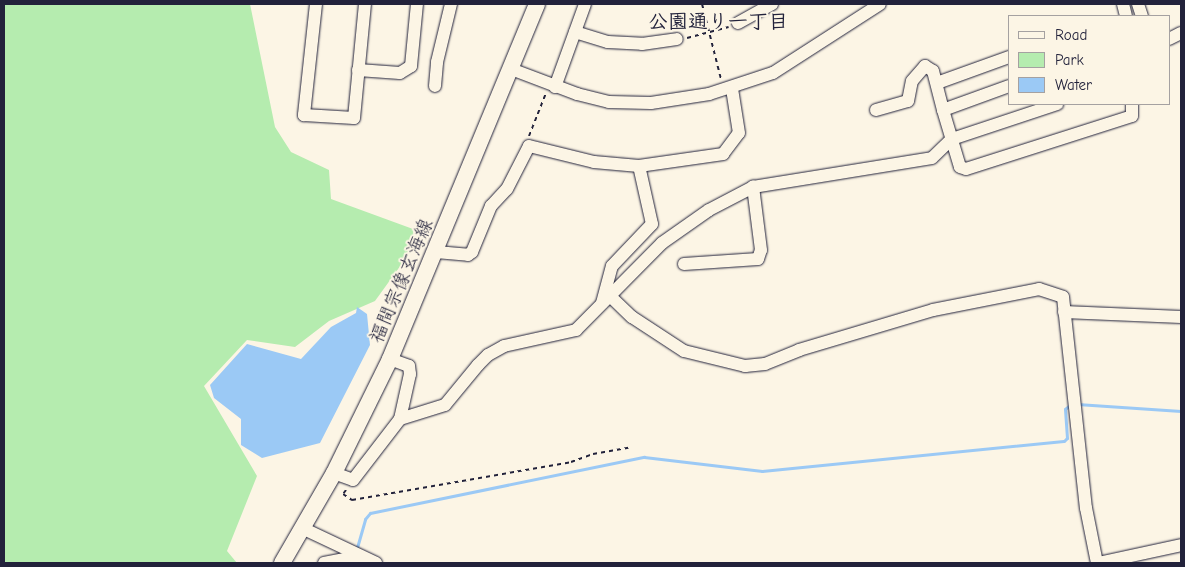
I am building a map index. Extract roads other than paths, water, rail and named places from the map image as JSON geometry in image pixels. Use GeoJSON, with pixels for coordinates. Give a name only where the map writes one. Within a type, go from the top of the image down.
{"type":"FeatureCollection","features":[{"type":"Feature","properties":{"kind":"main road","name":"福間宗像玄海線"},"geometry":{"type":"LineString","coordinates":[[282,563],[334,473],[390,359],[436,252],[537,4]]}},
{"type":"Feature","properties":{"kind":"street"},"geometry":{"type":"LineString","coordinates":[[316,4],[304,115],[354,118],[364,4]]}},
{"type":"Feature","properties":{"kind":"street"},"geometry":{"type":"LineString","coordinates":[[358,70],[400,73],[412,66],[417,4]]}},
{"type":"Feature","properties":{"kind":"street"},"geometry":{"type":"LineString","coordinates":[[435,86],[437,62],[451,4]]}},
{"type":"Feature","properties":{"kind":"street"},"geometry":{"type":"LineString","coordinates":[[552,85],[585,4]]}},
{"type":"Feature","properties":{"kind":"street"},"geometry":{"type":"LineString","coordinates":[[738,23],[772,4]]}},
{"type":"Feature","properties":{"kind":"street"},"geometry":{"type":"LineString","coordinates":[[511,69],[594,100],[622,103],[666,102],[728,90],[787,66],[861,9],[880,4]]}},
{"type":"Feature","properties":{"kind":"street"},"geometry":{"type":"LineString","coordinates":[[575,32],[608,42],[642,44],[677,39]]}},
{"type":"Feature","properties":{"kind":"street"},"geometry":{"type":"LineString","coordinates":[[937,83],[1008,57]]}},
{"type":"Feature","properties":{"kind":"street"},"geometry":{"type":"LineString","coordinates":[[876,110],[908,101],[912,81],[920,68],[930,67],[937,83],[960,167],[966,169],[1132,116],[1132,105]]}},
{"type":"Feature","properties":{"kind":"street"},"geometry":{"type":"LineString","coordinates":[[943,110],[1008,86]]}},
{"type":"Feature","properties":{"kind":"street"},"geometry":{"type":"LineString","coordinates":[[436,252],[468,255],[472,252],[490,206],[507,189],[529,146],[594,162],[639,166],[723,154],[740,133],[728,90]]}},
{"type":"Feature","properties":{"kind":"street"},"geometry":{"type":"LineString","coordinates":[[400,419],[445,405],[488,354],[528,339],[556,337],[576,330],[662,243],[709,210],[753,187],[932,158],[952,139],[1054,105]]}},
{"type":"Feature","properties":{"kind":"street"},"geometry":{"type":"LineString","coordinates":[[606,301],[612,266],[652,224],[639,166]]}},
{"type":"Feature","properties":{"kind":"street"},"geometry":{"type":"LineString","coordinates":[[684,264],[758,259],[760,250],[753,187]]}},
{"type":"Feature","properties":{"kind":"street"},"geometry":{"type":"LineString","coordinates":[[606,301],[684,351],[745,366],[765,364],[800,350],[933,310],[1039,289],[1063,297],[1086,508],[1097,563],[1181,546]]}},
{"type":"Feature","properties":{"kind":"street"},"geometry":{"type":"LineString","coordinates":[[1064,312],[1181,317]]}},
{"type":"Feature","properties":{"kind":"street"},"geometry":{"type":"LineString","coordinates":[[334,473],[353,480],[400,419],[410,374],[409,366],[390,359]]}},
{"type":"Feature","properties":{"kind":"street"},"geometry":{"type":"LineString","coordinates":[[302,528],[376,563]]}},
{"type":"Feature","properties":{"kind":"street"},"geometry":{"type":"LineString","coordinates":[[324,563],[360,556]]}},
{"type":"Feature","properties":{"kind":"water"},"geometry":{"type":"Polygon","coordinates":[[[357,307],[367,314],[370,345],[320,443],[262,458],[241,445],[241,419],[214,398],[210,385],[247,344],[301,359],[331,327],[356,313],[357,307]]]}},
{"type":"Feature","properties":{"kind":"waterway"},"geometry":{"type":"LineString","coordinates":[[356,551],[365,519],[370,513],[644,457],[762,471],[1064,441],[1067,438],[1065,409],[1071,404]]}},
{"type":"Feature","properties":{"kind":"waterway"},"geometry":{"type":"LineString","coordinates":[[1077,404],[1181,411]]}},
{"type":"Feature","properties":{"kind":"district","name":"公園通り一丁目"},"geometry":{"type":"Point","coordinates":[718,21]}}]}
